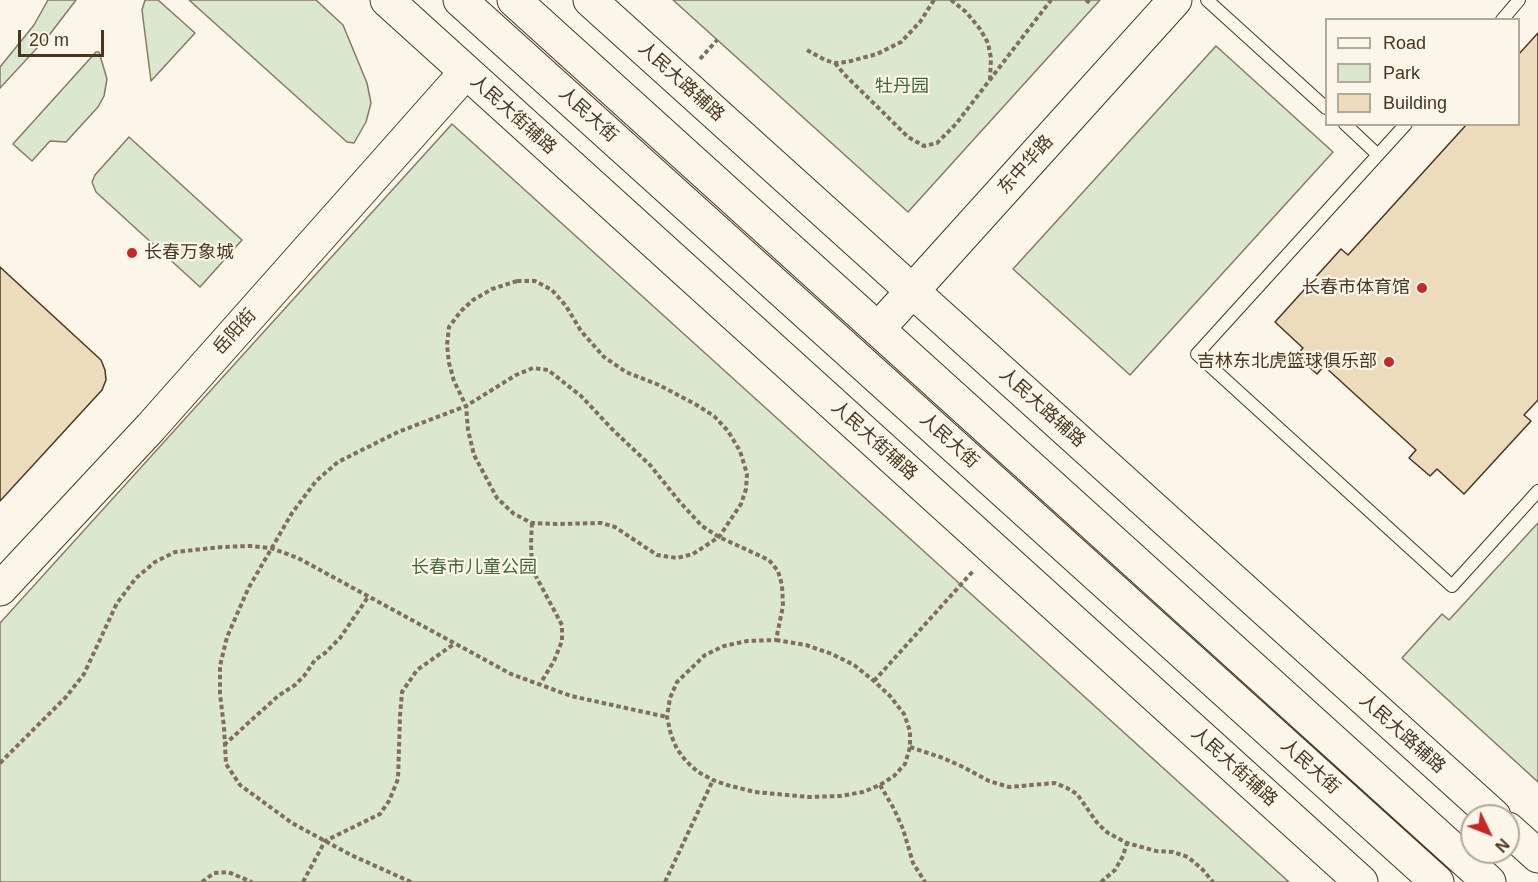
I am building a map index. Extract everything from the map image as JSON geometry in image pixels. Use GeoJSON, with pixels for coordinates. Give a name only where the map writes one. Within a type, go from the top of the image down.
{"type":"FeatureCollection","features":[{"type":"Feature","properties":{"kind":"main road","name":"人民大街辅路"},"geometry":{"type":"LineString","coordinates":[[387,0],[1361,882]]}},
{"type":"Feature","properties":{"kind":"main road","name":"人民大街"},"geometry":{"type":"LineString","coordinates":[[460,0],[1437,882]]}},
{"type":"Feature","properties":{"kind":"main road","name":"人民大街"},"geometry":{"type":"LineString","coordinates":[[514,0],[1489,882]]}},
{"type":"Feature","properties":{"kind":"main road","name":"人民大路辅路"},"geometry":{"type":"LineString","coordinates":[[590,0],[1481,804]]}},
{"type":"Feature","properties":{"kind":"main road","name":"东中华路"},"geometry":{"type":"LineString","coordinates":[[878,329],[1174,0]]}},
{"type":"Feature","properties":{"kind":"main road","name":"岳阳街"},"geometry":{"type":"LineString","coordinates":[[0,589],[151,427],[466,72]]}},
{"type":"Feature","properties":{"kind":"main road"},"geometry":{"type":"LineString","coordinates":[[1520,840],[1538,856]]}},
{"type":"Feature","properties":{"kind":"lane"},"geometry":{"type":"LineString","coordinates":[[1208,0],[1325,107]]}},
{"type":"Feature","properties":{"kind":"lane"},"geometry":{"type":"LineString","coordinates":[[1504,18],[1519,0]]}},
{"type":"Feature","properties":{"kind":"lane"},"geometry":{"type":"LineString","coordinates":[[1347,126],[1378,155]]}},
{"type":"Feature","properties":{"kind":"lane"},"geometry":{"type":"LineString","coordinates":[[1404,126],[1197,354],[1452,586],[1538,491]]}},
{"type":"Feature","properties":{"kind":"path"},"geometry":{"type":"LineString","coordinates":[[807,50],[835,63],[877,54],[901,42],[920,22],[934,0]]}},
{"type":"Feature","properties":{"kind":"path"},"geometry":{"type":"LineString","coordinates":[[951,0],[966,12],[988,43],[991,58],[990,80]]}},
{"type":"Feature","properties":{"kind":"path"},"geometry":{"type":"LineString","coordinates":[[835,63],[908,137],[924,146],[937,143],[956,124],[1051,0]]}},
{"type":"Feature","properties":{"kind":"path"},"geometry":{"type":"LineString","coordinates":[[1086,0],[1091,4]]}},
{"type":"Feature","properties":{"kind":"path"},"geometry":{"type":"LineString","coordinates":[[697,63],[717,40]]}},
{"type":"Feature","properties":{"kind":"path"},"geometry":{"type":"LineString","coordinates":[[518,281],[535,281],[552,290],[566,306],[581,332],[604,357],[626,372],[659,385],[714,416],[728,431],[740,451],[747,474],[746,489],[741,504],[719,537],[693,554],[677,558],[657,555],[615,527],[601,523],[532,523],[514,514],[497,498],[486,480],[474,455],[468,430],[466,406],[454,381],[449,363],[447,345],[449,327],[461,310],[473,300],[492,290],[518,281]]}},
{"type":"Feature","properties":{"kind":"path"},"geometry":{"type":"LineString","coordinates":[[411,882],[351,855],[292,823],[240,785],[226,764],[220,666],[227,637],[248,589],[292,513],[316,481],[339,462],[398,432],[466,406],[516,375],[533,368],[548,370],[581,396],[650,465],[702,526],[719,537],[769,560],[778,571],[782,585],[783,606],[776,640]]}},
{"type":"Feature","properties":{"kind":"path"},"geometry":{"type":"LineString","coordinates":[[532,523],[532,568],[562,625],[562,641],[554,661],[540,684]]}},
{"type":"Feature","properties":{"kind":"path"},"geometry":{"type":"LineString","coordinates":[[0,763],[66,698],[84,674],[117,603],[136,578],[155,562],[175,552],[222,547],[271,548],[298,558],[511,674],[571,696],[667,717]]}},
{"type":"Feature","properties":{"kind":"path"},"geometry":{"type":"LineString","coordinates":[[874,681],[975,569]]}},
{"type":"Feature","properties":{"kind":"path"},"geometry":{"type":"LineString","coordinates":[[224,745],[278,696],[295,685],[315,660],[340,638],[368,597]]}},
{"type":"Feature","properties":{"kind":"path"},"geometry":{"type":"LineString","coordinates":[[776,640],[806,645],[854,665],[874,681],[904,714],[910,731],[910,747],[905,764],[894,776],[863,792],[840,796],[809,797],[755,792],[728,785],[699,772],[686,761],[670,735],[667,717],[670,698],[677,682],[705,655],[724,646],[747,641],[776,640]]}},
{"type":"Feature","properties":{"kind":"path"},"geometry":{"type":"LineString","coordinates":[[303,882],[325,841],[380,814],[389,801],[398,779],[402,692],[417,670],[454,644]]}},
{"type":"Feature","properties":{"kind":"path"},"geometry":{"type":"LineString","coordinates":[[910,747],[943,758],[989,781],[1009,787],[1055,783],[1067,788],[1077,794],[1098,824],[1108,833],[1127,843],[1188,857],[1203,870],[1212,882]]}},
{"type":"Feature","properties":{"kind":"path"},"geometry":{"type":"LineString","coordinates":[[665,882],[713,780]]}},
{"type":"Feature","properties":{"kind":"path"},"geometry":{"type":"LineString","coordinates":[[880,785],[894,809],[913,862],[925,882]]}},
{"type":"Feature","properties":{"kind":"path"},"geometry":{"type":"LineString","coordinates":[[1101,882],[1115,870],[1127,843]]}},
{"type":"Feature","properties":{"kind":"path"},"geometry":{"type":"LineString","coordinates":[[202,882],[214,873],[228,872],[252,882]]}},
{"type":"Feature","properties":{"kind":"green space"},"geometry":{"type":"Polygon","coordinates":[[[48,0],[76,0],[50,34],[0,88],[0,67],[34,25],[48,0]]]}},
{"type":"Feature","properties":{"kind":"green space"},"geometry":{"type":"Polygon","coordinates":[[[145,0],[158,0],[195,33],[151,81],[142,10],[145,0]]]}},
{"type":"Feature","properties":{"kind":"green space"},"geometry":{"type":"Polygon","coordinates":[[[189,0],[316,0],[343,25],[367,83],[371,103],[366,122],[354,143],[347,142],[189,0]]]}},
{"type":"Feature","properties":{"kind":"green space","name":"牡丹园"},"geometry":{"type":"Polygon","coordinates":[[[673,0],[1100,0],[908,212],[673,0]]]}},
{"type":"Feature","properties":{"kind":"green space"},"geometry":{"type":"Polygon","coordinates":[[[1216,46],[1333,152],[1130,375],[1013,269],[1216,46]]]}},
{"type":"Feature","properties":{"kind":"green space"},"geometry":{"type":"Polygon","coordinates":[[[96,52],[99,52],[107,79],[104,96],[98,107],[66,142],[50,141],[32,161],[13,144],[96,52]]]}},
{"type":"Feature","properties":{"kind":"green space","name":"长春市儿童公园"},"geometry":{"type":"Polygon","coordinates":[[[452,124],[1289,882],[0,882],[0,623],[452,124]]]}},
{"type":"Feature","properties":{"kind":"green space"},"geometry":{"type":"Polygon","coordinates":[[[129,137],[242,240],[200,287],[96,192],[92,182],[95,175],[129,137]]]}},
{"type":"Feature","properties":{"kind":"green space"},"geometry":{"type":"Polygon","coordinates":[[[1538,523],[1538,782],[1402,658],[1442,614],[1449,620],[1538,523]]]}},
{"type":"Feature","properties":{"kind":"building","name":"长春市体育馆"},"geometry":{"type":"Polygon","coordinates":[[[1538,33],[1538,400],[1524,415],[1531,421],[1464,494],[1437,469],[1430,476],[1409,458],[1416,450],[1324,366],[1317,374],[1296,355],[1303,348],[1275,322],[1341,249],[1348,255],[1465,126],[1520,126],[1520,53],[1538,33]]]}},
{"type":"Feature","properties":{"kind":"building"},"geometry":{"type":"Polygon","coordinates":[[[0,267],[101,360],[106,380],[102,390],[0,501],[0,267]]]}},
{"type":"Feature","properties":{"kind":"place","name":"长春万象城"},"geometry":{"type":"Point","coordinates":[132,253]}},
{"type":"Feature","properties":{"kind":"place","name":"长春市体育馆"},"geometry":{"type":"Point","coordinates":[1422,288]}},
{"type":"Feature","properties":{"kind":"place","name":"吉林东北虎篮球俱乐部"},"geometry":{"type":"Point","coordinates":[1389,362]}}]}
